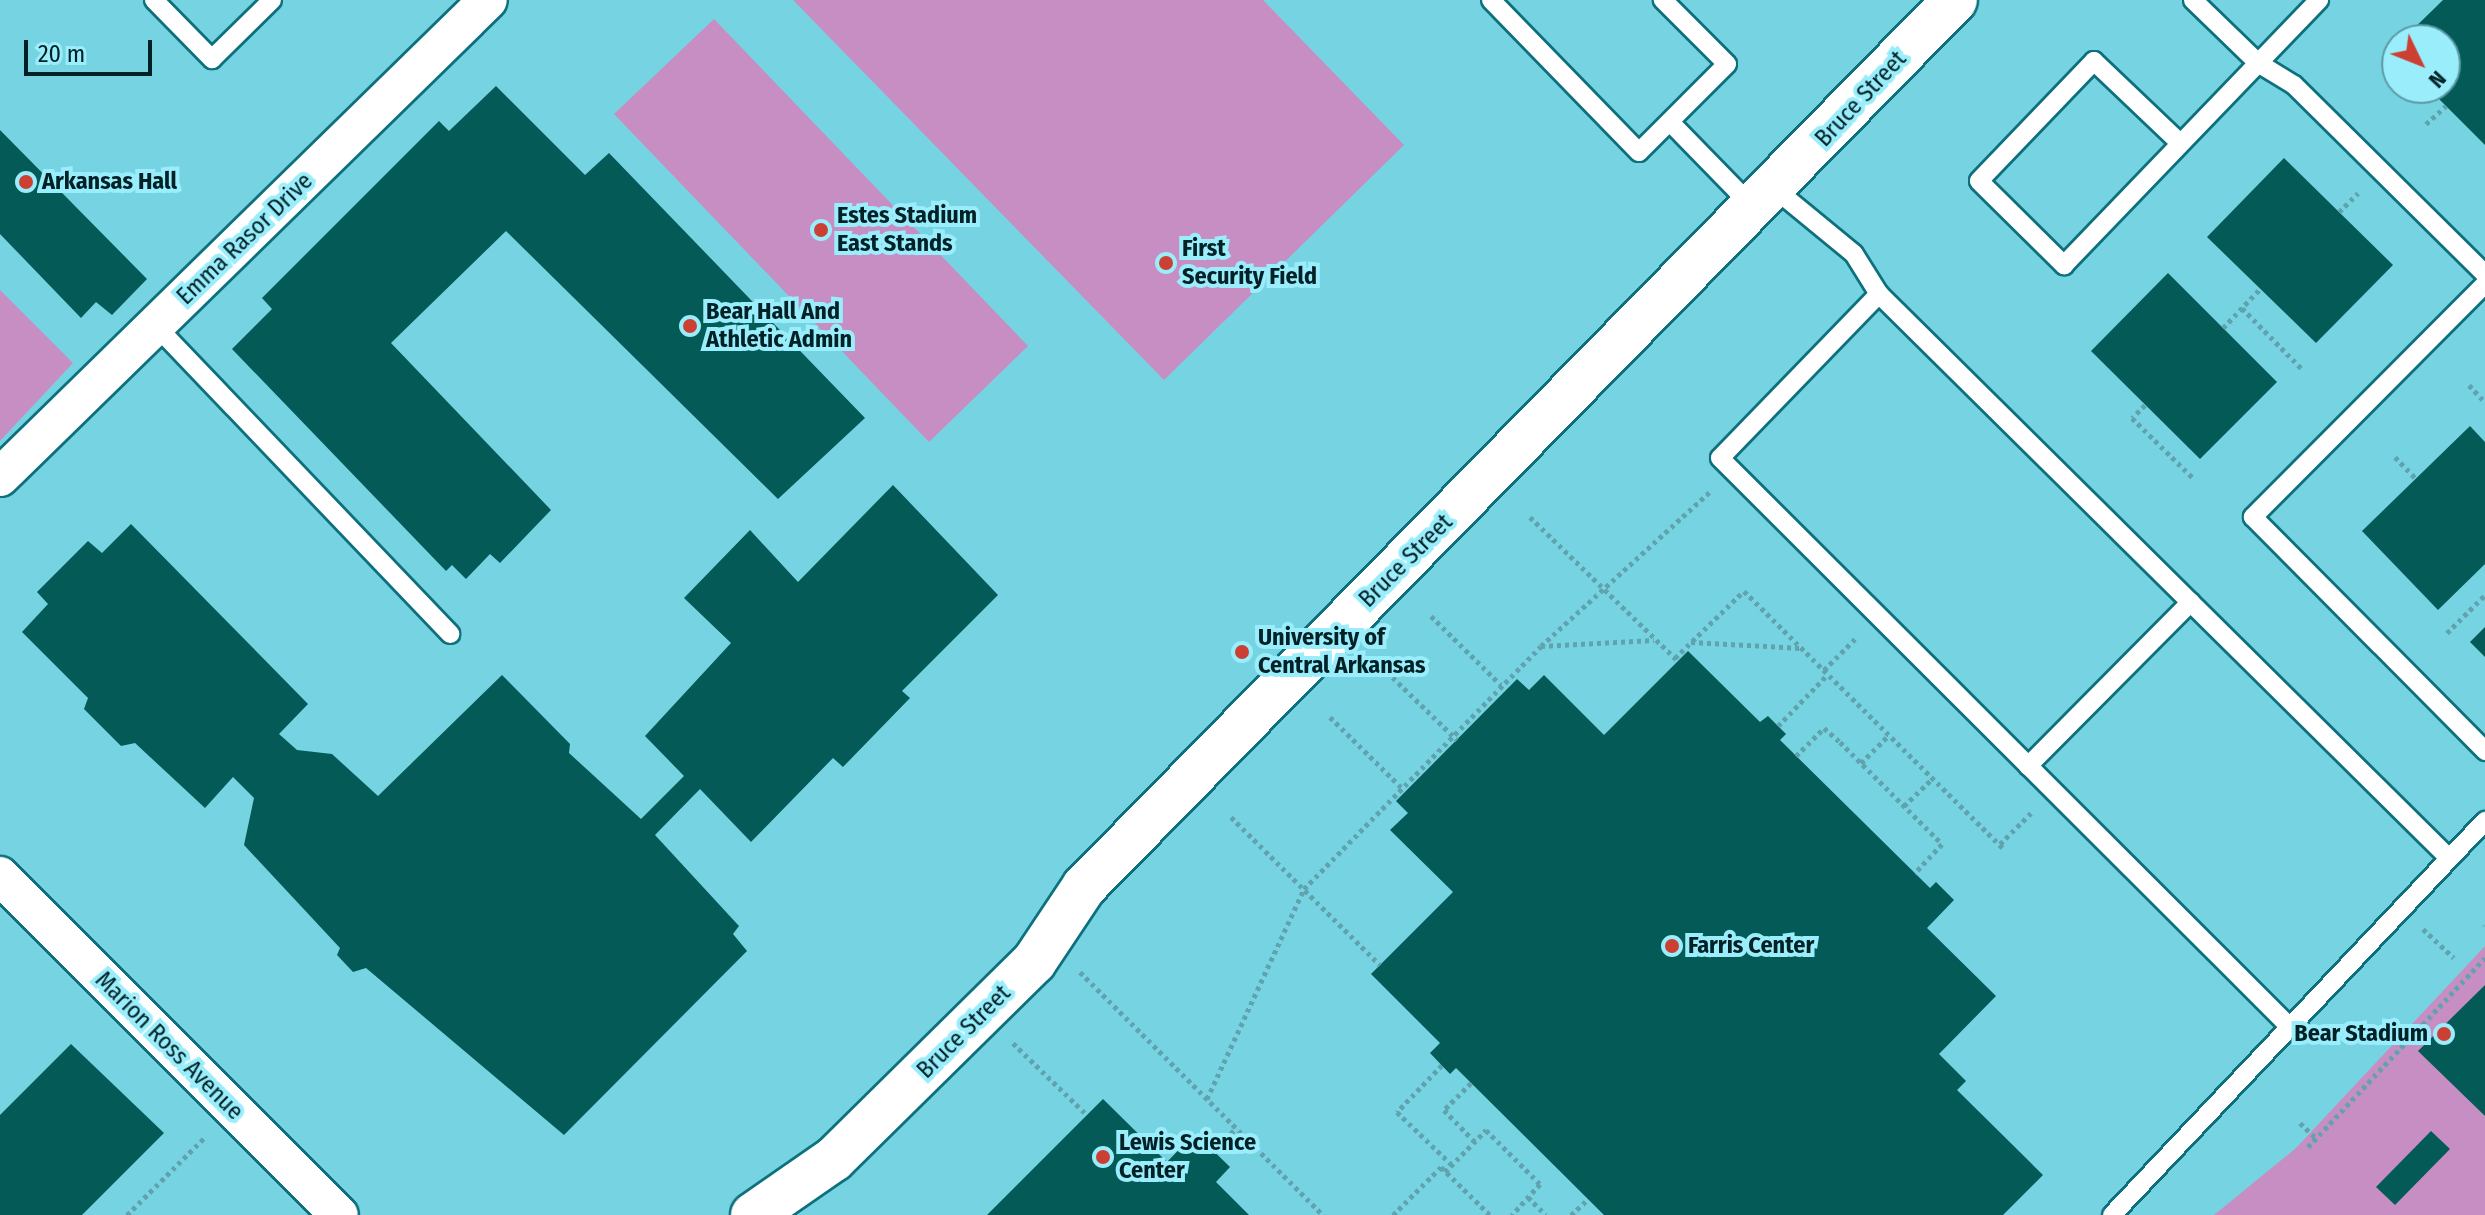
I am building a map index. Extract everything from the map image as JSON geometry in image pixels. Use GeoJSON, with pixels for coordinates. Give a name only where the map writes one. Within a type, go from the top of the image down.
{"type":"FeatureCollection","features":[{"type":"Feature","properties":{"kind":"street","name":"Emma Rasor Drive"},"geometry":{"type":"LineString","coordinates":[[0,477],[488,0]]}},
{"type":"Feature","properties":{"kind":"street","name":"Bruce Street"},"geometry":{"type":"LineString","coordinates":[[753,1215],[834,1159],[1034,962],[1084,887],[1765,199],[1955,0]]}},
{"type":"Feature","properties":{"kind":"street","name":"Marion Ross Avenue"},"geometry":{"type":"LineString","coordinates":[[0,876],[339,1215]]}},
{"type":"Feature","properties":{"kind":"lane"},"geometry":{"type":"LineString","coordinates":[[154,0],[212,59],[272,0]]}},
{"type":"Feature","properties":{"kind":"lane"},"geometry":{"type":"LineString","coordinates":[[1491,0],[1639,152],[1727,64],[1663,0]]}},
{"type":"Feature","properties":{"kind":"lane"},"geometry":{"type":"LineString","coordinates":[[2193,0],[2258,63],[2294,85],[2485,274]]}},
{"type":"Feature","properties":{"kind":"lane"},"geometry":{"type":"LineString","coordinates":[[2180,143],[2094,61],[1979,181],[2064,265],[2319,0]]}},
{"type":"Feature","properties":{"kind":"lane"},"geometry":{"type":"LineString","coordinates":[[1670,122],[1765,199],[1854,254],[1879,294],[2449,858]]}},
{"type":"Feature","properties":{"kind":"lane"},"geometry":{"type":"LineString","coordinates":[[2485,284],[2253,517],[2485,751]]}},
{"type":"Feature","properties":{"kind":"lane"},"geometry":{"type":"LineString","coordinates":[[1879,294],[1720,458],[2289,1026]]}},
{"type":"Feature","properties":{"kind":"lane"},"geometry":{"type":"LineString","coordinates":[[156,326],[450,634]]}},
{"type":"Feature","properties":{"kind":"lane"},"geometry":{"type":"LineString","coordinates":[[2028,766],[2191,602]]}},
{"type":"Feature","properties":{"kind":"lane"},"geometry":{"type":"LineString","coordinates":[[2112,1215],[2485,821]]}},
{"type":"Feature","properties":{"kind":"path"},"geometry":{"type":"LineString","coordinates":[[2426,124],[2446,106]]}},
{"type":"Feature","properties":{"kind":"path"},"geometry":{"type":"LineString","coordinates":[[2339,212],[2358,193]]}},
{"type":"Feature","properties":{"kind":"path"},"geometry":{"type":"LineString","coordinates":[[2223,328],[2260,289]]}},
{"type":"Feature","properties":{"kind":"path"},"geometry":{"type":"LineString","coordinates":[[2242,308],[2303,370]]}},
{"type":"Feature","properties":{"kind":"path"},"geometry":{"type":"LineString","coordinates":[[2469,385],[2485,402]]}},
{"type":"Feature","properties":{"kind":"path"},"geometry":{"type":"LineString","coordinates":[[2145,405],[2132,418],[2194,479]]}},
{"type":"Feature","properties":{"kind":"path"},"geometry":{"type":"LineString","coordinates":[[2395,457],[2416,479]]}},
{"type":"Feature","properties":{"kind":"path"},"geometry":{"type":"LineString","coordinates":[[1207,1099],[1304,889],[1455,738],[1501,685],[1602,588],[1687,513]]}},
{"type":"Feature","properties":{"kind":"path"},"geometry":{"type":"LineString","coordinates":[[1530,517],[1676,659],[1744,591],[2002,846],[2037,807]]}},
{"type":"Feature","properties":{"kind":"path"},"geometry":{"type":"LineString","coordinates":[[2447,633],[2485,595]]}},
{"type":"Feature","properties":{"kind":"path"},"geometry":{"type":"LineString","coordinates":[[1431,616],[1501,685]]}},
{"type":"Feature","properties":{"kind":"path"},"geometry":{"type":"LineString","coordinates":[[1778,726],[1862,632]]}},
{"type":"Feature","properties":{"kind":"path"},"geometry":{"type":"LineString","coordinates":[[1541,646],[1655,640]]}},
{"type":"Feature","properties":{"kind":"path"},"geometry":{"type":"LineString","coordinates":[[1691,642],[1802,648]]}},
{"type":"Feature","properties":{"kind":"path"},"geometry":{"type":"LineString","coordinates":[[1381,666],[1455,738]]}},
{"type":"Feature","properties":{"kind":"path"},"geometry":{"type":"LineString","coordinates":[[1330,717],[1402,788]]}},
{"type":"Feature","properties":{"kind":"path"},"geometry":{"type":"LineString","coordinates":[[1796,756],[1824,728],[1861,763],[1942,844],[1915,873]]}},
{"type":"Feature","properties":{"kind":"path"},"geometry":{"type":"LineString","coordinates":[[1861,763],[1889,735]]}},
{"type":"Feature","properties":{"kind":"path"},"geometry":{"type":"LineString","coordinates":[[1904,806],[1933,778]]}},
{"type":"Feature","properties":{"kind":"path"},"geometry":{"type":"LineString","coordinates":[[1231,817],[1380,965]]}},
{"type":"Feature","properties":{"kind":"path"},"geometry":{"type":"LineString","coordinates":[[2423,929],[2454,958]]}},
{"type":"Feature","properties":{"kind":"path"},"geometry":{"type":"LineString","coordinates":[[2308,1147],[2485,958]]}},
{"type":"Feature","properties":{"kind":"path"},"geometry":{"type":"LineString","coordinates":[[1079,971],[1323,1215]]}},
{"type":"Feature","properties":{"kind":"path"},"geometry":{"type":"LineString","coordinates":[[1010,1039],[1087,1115]]}},
{"type":"Feature","properties":{"kind":"path"},"geometry":{"type":"LineString","coordinates":[[1442,1065],[1397,1112],[1452,1165]]}},
{"type":"Feature","properties":{"kind":"path"},"geometry":{"type":"LineString","coordinates":[[1471,1083],[1444,1110],[1475,1142]]}},
{"type":"Feature","properties":{"kind":"path"},"geometry":{"type":"LineString","coordinates":[[2300,1123],[2316,1138]]}},
{"type":"Feature","properties":{"kind":"path"},"geometry":{"type":"LineString","coordinates":[[1214,1151],[1236,1128]]}},
{"type":"Feature","properties":{"kind":"path"},"geometry":{"type":"LineString","coordinates":[[1445,1172],[1486,1130],[1540,1184],[1512,1215]]}},
{"type":"Feature","properties":{"kind":"path"},"geometry":{"type":"LineString","coordinates":[[127,1215],[211,1132]]}},
{"type":"Feature","properties":{"kind":"path"},"geometry":{"type":"LineString","coordinates":[[1393,1215],[1441,1167],[1490,1215]]}},
{"type":"Feature","properties":{"kind":"path"},"geometry":{"type":"LineString","coordinates":[[1528,1197],[1546,1215]]}},
{"type":"Feature","properties":{"kind":"path"},"geometry":{"type":"LineString","coordinates":[[1571,1215],[1588,1199]]}},
{"type":"Feature","properties":{"kind":"shaded area","name":"University of Central Arkansas"},"geometry":{"type":"Polygon","coordinates":[[[0,0],[2485,0],[2485,1215],[0,1215],[0,0]]]}},
{"type":"Feature","properties":{"kind":"shaded area","name":"First Security Field"},"geometry":{"type":"Polygon","coordinates":[[[793,0],[1263,0],[1404,145],[1164,380],[793,0]]]}},
{"type":"Feature","properties":{"kind":"shaded area","name":"Estes Stadium East Stands"},"geometry":{"type":"Polygon","coordinates":[[[714,19],[1028,346],[929,442],[614,114],[714,19]]]}},
{"type":"Feature","properties":{"kind":"shaded area"},"geometry":{"type":"Polygon","coordinates":[[[0,290],[73,363],[0,441],[0,290]]]}},
{"type":"Feature","properties":{"kind":"shaded area","name":"Bear Stadium"},"geometry":{"type":"Polygon","coordinates":[[[2485,946],[2485,1215],[2214,1215],[2296,1148],[2485,946]]]}},
{"type":"Feature","properties":{"kind":"building"},"geometry":{"type":"Polygon","coordinates":[[[2443,0],[2485,0],[2485,145],[2444,104],[2461,104],[2461,24],[2418,24],[2443,0]]]}},
{"type":"Feature","properties":{"kind":"building","name":"Bear Hall And Athletic Admin"},"geometry":{"type":"Polygon","coordinates":[[[496,86],[585,175],[609,153],[865,418],[778,499],[506,231],[391,343],[551,510],[500,563],[490,554],[466,579],[452,565],[446,571],[232,349],[272,309],[262,298],[439,121],[449,131],[496,86]]]}},
{"type":"Feature","properties":{"kind":"building","name":"Arkansas Hall"},"geometry":{"type":"Polygon","coordinates":[[[0,130],[147,279],[112,315],[96,302],[81,318],[0,234],[0,130]]]}},
{"type":"Feature","properties":{"kind":"building"},"geometry":{"type":"Polygon","coordinates":[[[2284,158],[2393,265],[2316,343],[2207,237],[2284,158]]]}},
{"type":"Feature","properties":{"kind":"building"},"geometry":{"type":"Polygon","coordinates":[[[2168,273],[2277,382],[2200,459],[2091,351],[2168,273]]]}},
{"type":"Feature","properties":{"kind":"building"},"geometry":{"type":"Polygon","coordinates":[[[2470,426],[2485,442],[2485,564],[2438,610],[2362,531],[2470,426]]]}},
{"type":"Feature","properties":{"kind":"building"},"geometry":{"type":"Polygon","coordinates":[[[893,485],[998,595],[902,691],[910,698],[843,767],[833,758],[751,842],[700,789],[655,835],[739,926],[733,934],[747,951],[564,1135],[366,968],[353,972],[337,955],[340,948],[244,845],[254,798],[233,777],[205,808],[135,743],[121,746],[84,709],[88,698],[22,632],[48,604],[37,592],[88,541],[102,553],[131,524],[308,704],[279,734],[297,750],[332,754],[378,796],[502,675],[570,744],[569,753],[641,819],[684,776],[645,736],[731,643],[684,598],[750,530],[798,582],[893,485]]]}},
{"type":"Feature","properties":{"kind":"building"},"geometry":{"type":"Polygon","coordinates":[[[2485,627],[2485,657],[2470,642],[2485,627]]]}},
{"type":"Feature","properties":{"kind":"building","name":"Farris Center"},"geometry":{"type":"Polygon","coordinates":[[[1688,651],[1760,722],[1768,716],[1786,734],[1780,740],[1930,888],[1936,882],[1954,900],[1927,928],[1996,996],[1939,1054],[1966,1081],[1957,1090],[2043,1175],[2003,1215],[1604,1215],[1456,1068],[1450,1074],[1430,1053],[1440,1043],[1371,974],[1453,892],[1390,830],[1408,813],[1396,801],[1517,679],[1529,690],[1544,675],[1604,735],[1688,651]]]}},
{"type":"Feature","properties":{"kind":"building"},"geometry":{"type":"Polygon","coordinates":[[[2485,985],[2485,1116],[2418,1051],[2485,985]]]}},
{"type":"Feature","properties":{"kind":"building"},"geometry":{"type":"Polygon","coordinates":[[[71,1044],[164,1133],[82,1215],[0,1215],[0,1115],[71,1044]]]}},
{"type":"Feature","properties":{"kind":"building","name":"Lewis Science Center"},"geometry":{"type":"Polygon","coordinates":[[[1103,1099],[1167,1162],[1195,1133],[1230,1167],[1216,1182],[1249,1215],[987,1215],[1103,1099]]]}},
{"type":"Feature","properties":{"kind":"building"},"geometry":{"type":"Polygon","coordinates":[[[2431,1131],[2450,1149],[2395,1205],[2376,1187],[2431,1131]]]}},
{"type":"Feature","properties":{"kind":"place","name":"Arkansas Hall"},"geometry":{"type":"Point","coordinates":[26,182]}},
{"type":"Feature","properties":{"kind":"place","name":"Estes Stadium East Stands"},"geometry":{"type":"Point","coordinates":[821,230]}},
{"type":"Feature","properties":{"kind":"place","name":"First Security Field"},"geometry":{"type":"Point","coordinates":[1166,263]}},
{"type":"Feature","properties":{"kind":"place","name":"Bear Hall And Athletic Admin"},"geometry":{"type":"Point","coordinates":[690,326]}},
{"type":"Feature","properties":{"kind":"place","name":"University of Central Arkansas"},"geometry":{"type":"Point","coordinates":[1242,652]}},
{"type":"Feature","properties":{"kind":"place","name":"Farris Center"},"geometry":{"type":"Point","coordinates":[1672,946]}},
{"type":"Feature","properties":{"kind":"place","name":"Bear Stadium"},"geometry":{"type":"Point","coordinates":[2444,1034]}},
{"type":"Feature","properties":{"kind":"place","name":"Lewis Science Center"},"geometry":{"type":"Point","coordinates":[1103,1157]}}]}
